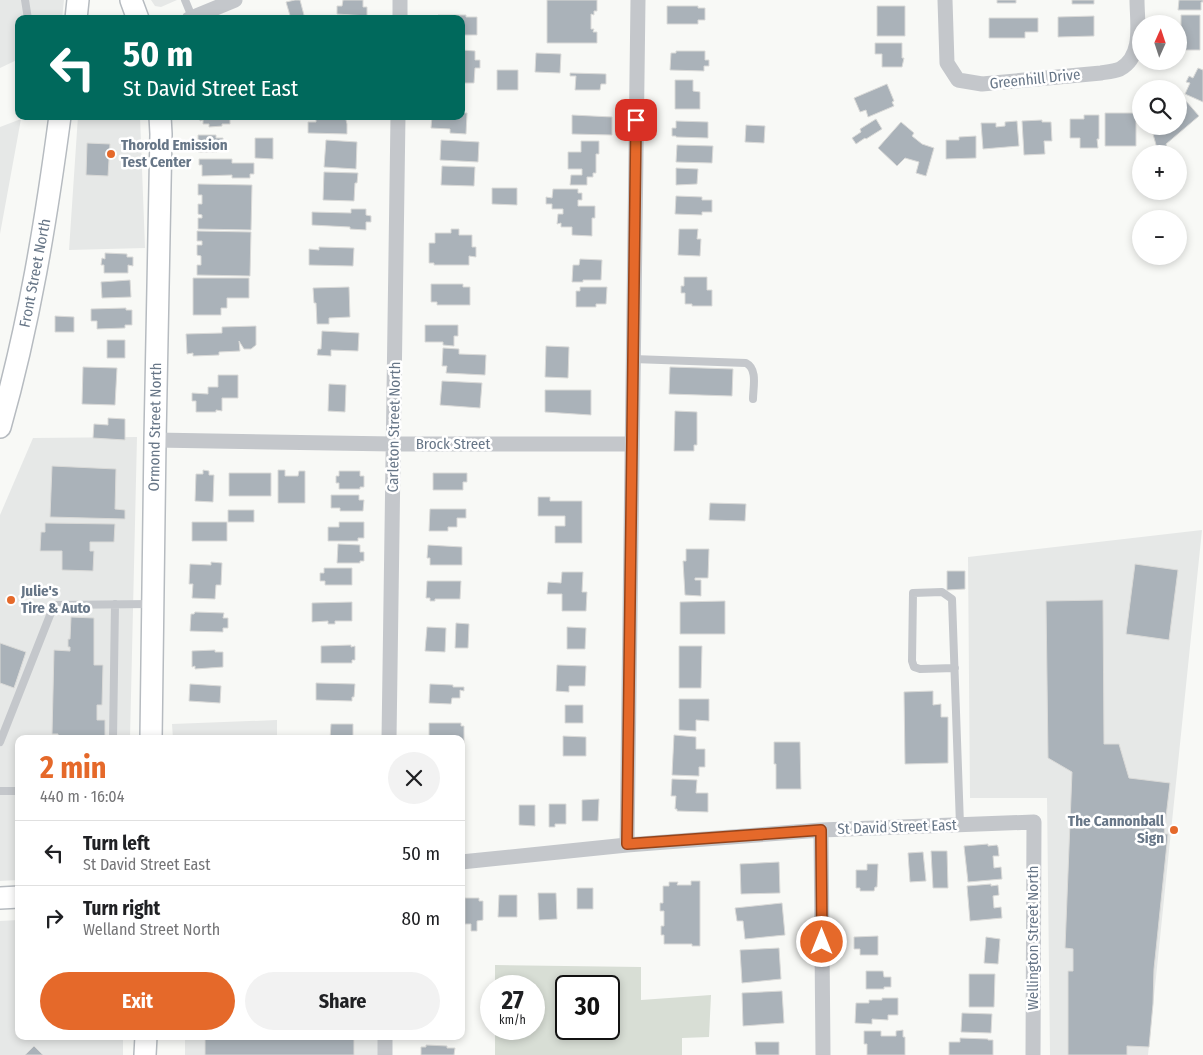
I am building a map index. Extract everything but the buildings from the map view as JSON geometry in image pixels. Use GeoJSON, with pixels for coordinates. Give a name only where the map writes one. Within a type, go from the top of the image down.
{"type":"FeatureCollection","features":[{"type":"Feature","properties":{"kind":"main road"},"geometry":{"type":"LineString","coordinates":[[76,15],[78,0]]}},
{"type":"Feature","properties":{"kind":"main road"},"geometry":{"type":"LineString","coordinates":[[131,0],[137,15]]}},
{"type":"Feature","properties":{"kind":"main road","name":"Front Street North"},"geometry":{"type":"LineString","coordinates":[[0,427],[19,354],[37,272],[59,120]]}},
{"type":"Feature","properties":{"kind":"main road","name":"Ormond Street North"},"geometry":{"type":"LineString","coordinates":[[151,735],[160,120]]}},
{"type":"Feature","properties":{"kind":"main road"},"geometry":{"type":"LineString","coordinates":[[0,898],[15,897]]}},
{"type":"Feature","properties":{"kind":"main road"},"geometry":{"type":"LineString","coordinates":[[145,1055],[146,1040]]}},
{"type":"Feature","properties":{"kind":"street"},"geometry":{"type":"LineString","coordinates":[[198,15],[235,0]]}},
{"type":"Feature","properties":{"kind":"street"},"geometry":{"type":"LineString","coordinates":[[400,0],[400,15]]}},
{"type":"Feature","properties":{"kind":"street"},"geometry":{"type":"LineString","coordinates":[[627,844],[638,0]]}},
{"type":"Feature","properties":{"kind":"street","name":"Greenhill Drive"},"geometry":{"type":"LineString","coordinates":[[945,0],[947,63],[958,80],[982,84],[1119,70],[1131,61],[1136,47],[1137,0]]}},
{"type":"Feature","properties":{"kind":"street","name":"Carleton Street North"},"geometry":{"type":"LineString","coordinates":[[389,735],[398,120]]}},
{"type":"Feature","properties":{"kind":"street","name":"Brock Street"},"geometry":{"type":"LineString","coordinates":[[155,440],[393,444],[632,444]]}},
{"type":"Feature","properties":{"kind":"street","name":"St David Street East"},"geometry":{"type":"LineString","coordinates":[[465,862],[627,844],[821,830],[1034,822]]}},
{"type":"Feature","properties":{"kind":"street","name":"Wellington Street North"},"geometry":{"type":"LineString","coordinates":[[1033,1055],[1034,822]]}},
{"type":"Feature","properties":{"kind":"street"},"geometry":{"type":"LineString","coordinates":[[821,830],[823,1055]]}},
{"type":"Feature","properties":{"kind":"street"},"geometry":{"type":"LineString","coordinates":[[385,1040],[385,1055]]}},
{"type":"Feature","properties":{"kind":"lane"},"geometry":{"type":"LineString","coordinates":[[25,0],[27,15]]}},
{"type":"Feature","properties":{"kind":"lane"},"geometry":{"type":"LineString","coordinates":[[185,0],[190,15]]}},
{"type":"Feature","properties":{"kind":"lane"},"geometry":{"type":"LineString","coordinates":[[633,359],[746,363],[751,365],[754,371],[753,399]]}},
{"type":"Feature","properties":{"kind":"lane"},"geometry":{"type":"LineString","coordinates":[[955,668],[920,669],[914,667],[912,661],[912,593],[942,592],[952,599],[955,668],[960,825]]}},
{"type":"Feature","properties":{"kind":"lane"},"geometry":{"type":"LineString","coordinates":[[113,735],[115,604]]}},
{"type":"Feature","properties":{"kind":"lane"},"geometry":{"type":"LineString","coordinates":[[0,742],[54,606],[153,604]]}},
{"type":"Feature","properties":{"kind":"lane"},"geometry":{"type":"LineString","coordinates":[[0,791],[15,791]]}},
{"type":"Feature","properties":{"kind":"shaded area"},"geometry":{"type":"Polygon","coordinates":[[[0,0],[64,0],[62,15],[15,15],[15,61],[0,68],[0,0]]]}},
{"type":"Feature","properties":{"kind":"shaded area"},"geometry":{"type":"Polygon","coordinates":[[[151,0],[177,0],[161,7],[155,6],[151,0]]]}},
{"type":"Feature","properties":{"kind":"shaded area"},"geometry":{"type":"Polygon","coordinates":[[[21,120],[0,234],[0,127],[21,120]]]}},
{"type":"Feature","properties":{"kind":"shaded area"},"geometry":{"type":"Polygon","coordinates":[[[78,120],[140,120],[145,248],[69,250],[78,120]]]}},
{"type":"Feature","properties":{"kind":"shaded area"},"geometry":{"type":"Polygon","coordinates":[[[137,437],[130,735],[15,735],[15,880],[0,881],[0,515],[33,438],[137,437]]]}},
{"type":"Feature","properties":{"kind":"shaded area"},"geometry":{"type":"Polygon","coordinates":[[[1202,530],[1148,1055],[1050,1055],[1047,798],[970,798],[968,557],[1202,530]]]}},
{"type":"Feature","properties":{"kind":"shaded area"},"geometry":{"type":"Polygon","coordinates":[[[277,720],[277,735],[173,735],[172,724],[277,720]]]}},
{"type":"Feature","properties":{"kind":"shaded area"},"geometry":{"type":"Polygon","coordinates":[[[15,920],[15,1040],[123,1040],[123,1055],[0,1055],[0,921],[15,920]]]}},
{"type":"Feature","properties":{"kind":"shaded area"},"geometry":{"type":"Polygon","coordinates":[[[495,965],[641,967],[641,1000],[711,995],[709,1037],[682,1038],[682,1055],[495,1055],[495,1040],[545,1040],[545,975],[495,975],[495,965]]]}},
{"type":"Feature","properties":{"kind":"shaded area"},"geometry":{"type":"Polygon","coordinates":[[[185,1040],[378,1040],[378,1055],[185,1055],[185,1040]]]}},
{"type":"Feature","properties":{"kind":"place","name":"Thorold Emission Test Center"},"geometry":{"type":"Point","coordinates":[111,154]}},
{"type":"Feature","properties":{"kind":"place","name":"Julie's Tire & Auto"},"geometry":{"type":"Point","coordinates":[11,600]}},
{"type":"Feature","properties":{"kind":"place","name":"The Cannonball Sign"},"geometry":{"type":"Point","coordinates":[1174,830]}},
{"type":"Feature","properties":{"kind":"route"},"geometry":{"type":"LineString","coordinates":[[636,120],[627,844],[821,830],[822,942]]}}]}
